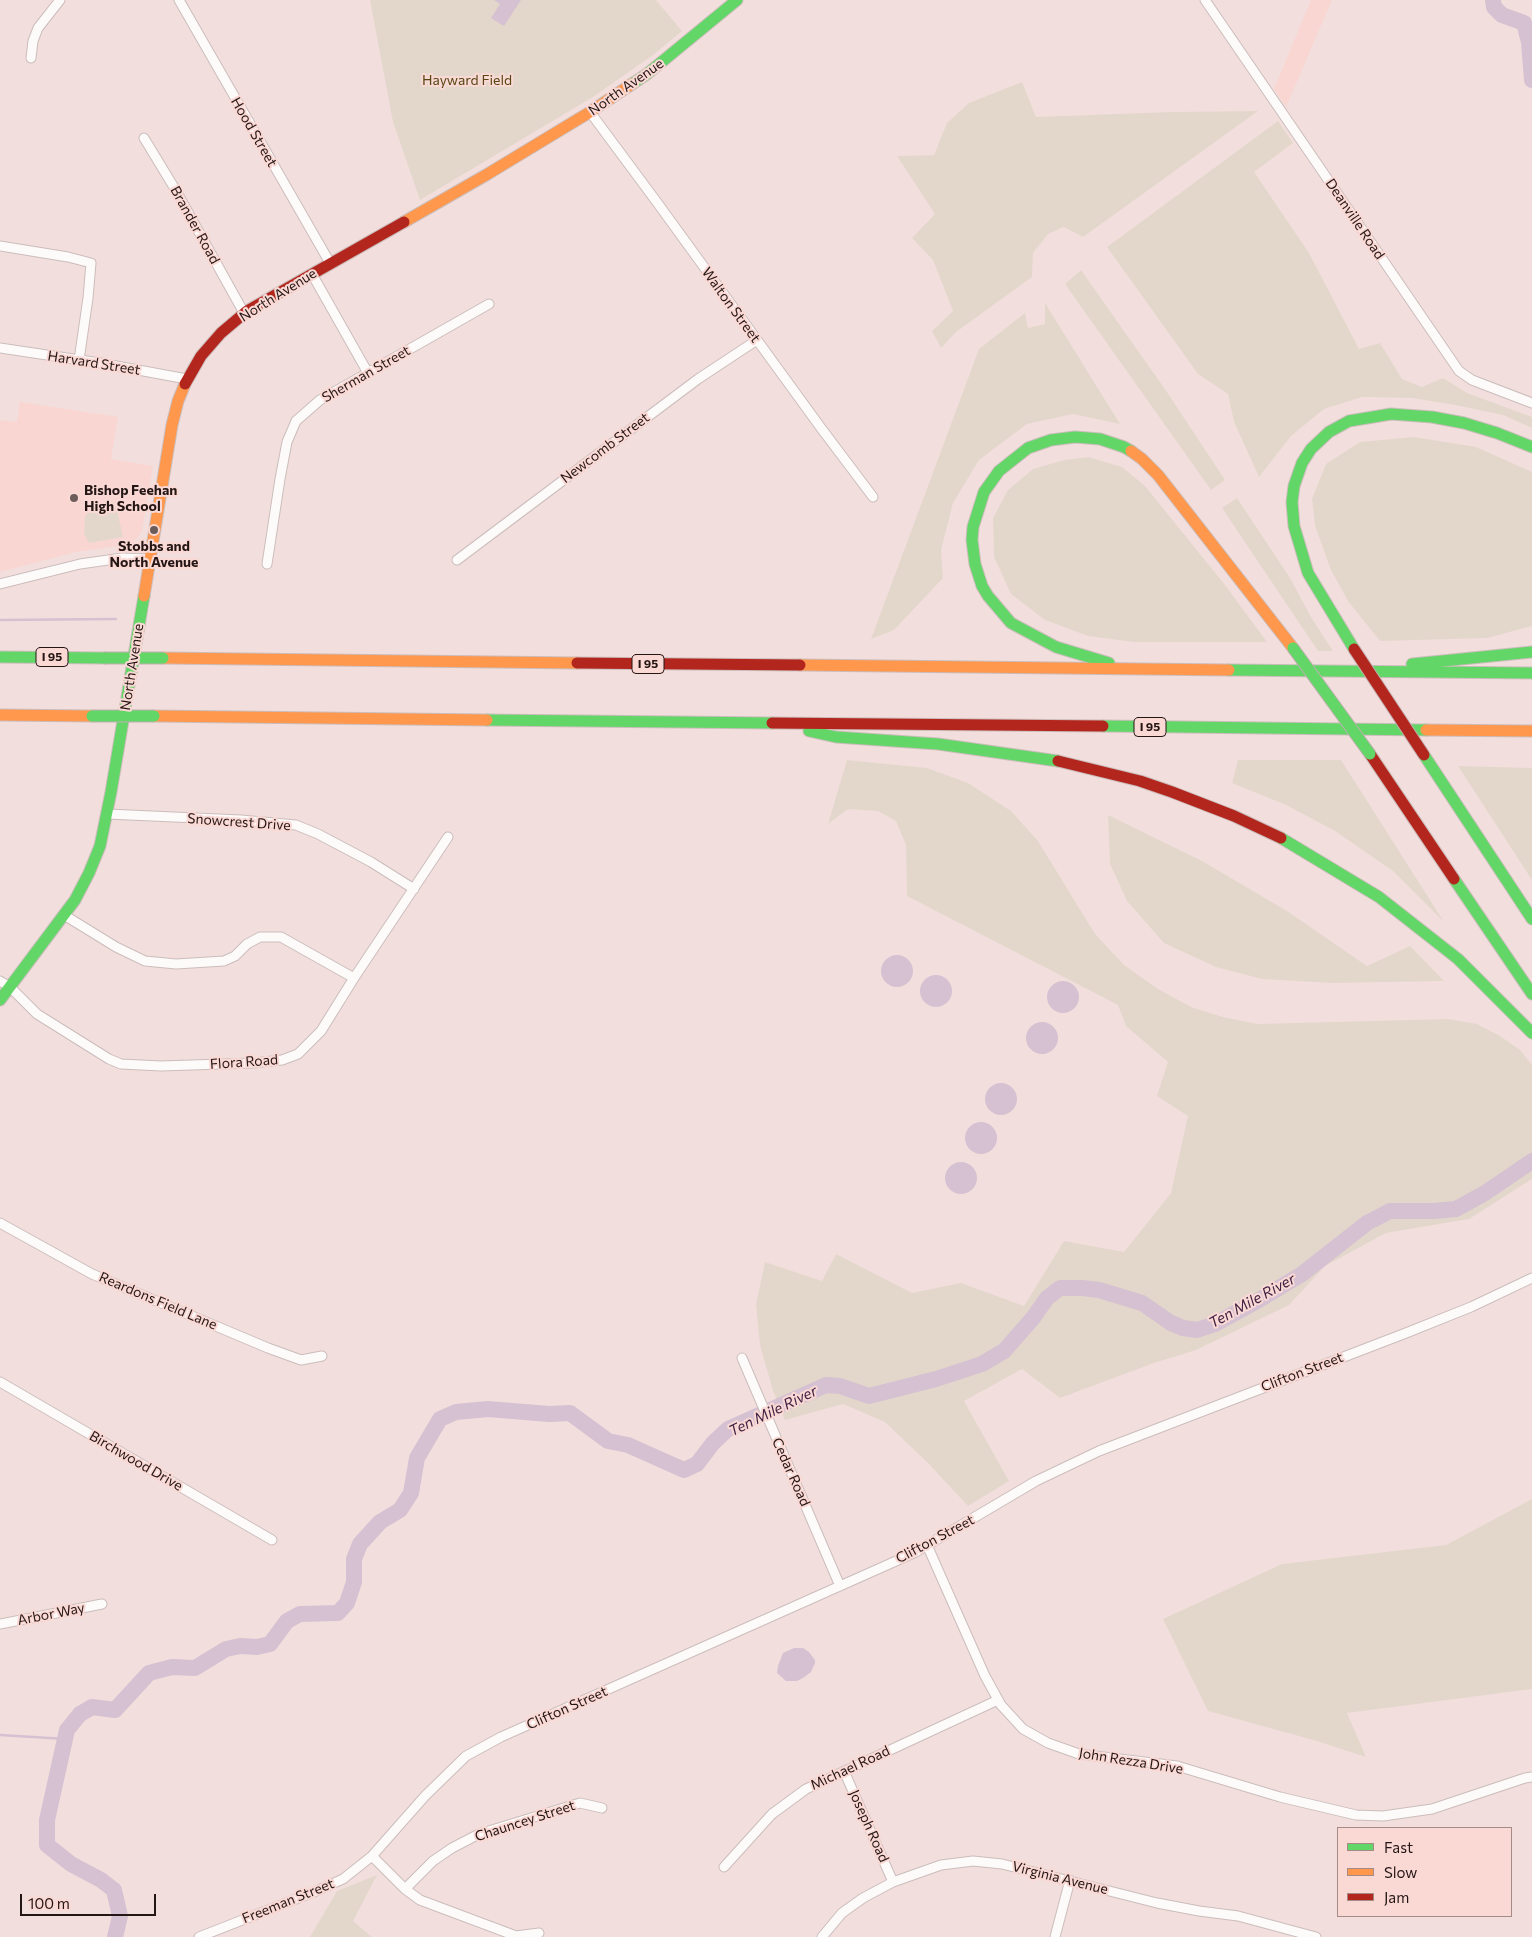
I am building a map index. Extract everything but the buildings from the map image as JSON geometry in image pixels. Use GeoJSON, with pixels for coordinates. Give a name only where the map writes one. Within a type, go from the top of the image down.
{"type":"FeatureCollection","features":[{"type":"Feature","properties":{"kind":"main road","name":"North Avenue"},"geometry":{"type":"LineString","coordinates":[[0,1000],[5,984],[75,900],[100,846],[107,814],[172,425],[178,401],[187,379],[201,356],[221,333],[244,314],[494,170],[590,112],[647,74],[731,2]]}},
{"type":"Feature","properties":{"kind":"main road"},"geometry":{"type":"LineString","coordinates":[[1532,447],[1497,433],[1464,423],[1432,417],[1392,414],[1349,421],[1329,432],[1316,444],[1302,463],[1294,486],[1292,502],[1294,526],[1312,581],[1354,649],[1532,919]]}},
{"type":"Feature","properties":{"kind":"main road"},"geometry":{"type":"LineString","coordinates":[[1133,669],[1070,652],[1031,635],[1011,623],[1002,614],[982,586],[975,564],[972,540],[979,503],[984,492],[999,471],[1028,448],[1063,437],[1088,437],[1112,443],[1142,459],[1158,474],[1293,648],[1370,754],[1532,994]]}},
{"type":"Feature","properties":{"kind":"main road"},"geometry":{"type":"LineString","coordinates":[[1374,672],[1426,662],[1532,652]]}},
{"type":"Feature","properties":{"kind":"main road","name":"I 95"},"geometry":{"type":"LineString","coordinates":[[0,657],[1532,673]]}},
{"type":"Feature","properties":{"kind":"main road","name":"I 95"},"geometry":{"type":"LineString","coordinates":[[0,715],[1532,732]]}},
{"type":"Feature","properties":{"kind":"main road"},"geometry":{"type":"LineString","coordinates":[[768,723],[836,736],[938,744],[1042,758],[1108,772],[1203,803],[1294,845],[1379,897],[1458,959],[1532,1033]]}},
{"type":"Feature","properties":{"kind":"street"},"geometry":{"type":"LineString","coordinates":[[31,58],[33,41],[38,28],[60,0]]}},
{"type":"Feature","properties":{"kind":"street","name":"Hood Street"},"geometry":{"type":"LineString","coordinates":[[179,0],[330,263]]}},
{"type":"Feature","properties":{"kind":"street","name":"Deanville Road"},"geometry":{"type":"LineString","coordinates":[[1205,0],[1459,371],[1472,380],[1532,403]]}},
{"type":"Feature","properties":{"kind":"street","name":"Walton Street"},"geometry":{"type":"LineString","coordinates":[[590,112],[820,428],[874,497]]}},
{"type":"Feature","properties":{"kind":"street","name":"Brander Road"},"geometry":{"type":"LineString","coordinates":[[144,138],[175,189],[244,314]]}},
{"type":"Feature","properties":{"kind":"street"},"geometry":{"type":"LineString","coordinates":[[0,246],[68,257],[91,263],[79,360]]}},
{"type":"Feature","properties":{"kind":"street"},"geometry":{"type":"LineString","coordinates":[[312,274],[368,373]]}},
{"type":"Feature","properties":{"kind":"street","name":"Sherman Street"},"geometry":{"type":"LineString","coordinates":[[267,564],[283,461],[287,443],[296,421],[320,400],[489,304]]}},
{"type":"Feature","properties":{"kind":"street","name":"Newcomb Street"},"geometry":{"type":"LineString","coordinates":[[457,560],[691,384],[757,340]]}},
{"type":"Feature","properties":{"kind":"street","name":"Harvard Street"},"geometry":{"type":"LineString","coordinates":[[0,348],[187,379]]}},
{"type":"Feature","properties":{"kind":"street"},"geometry":{"type":"LineString","coordinates":[[0,584],[80,564],[122,558],[150,559]]}},
{"type":"Feature","properties":{"kind":"street","name":"Snowcrest Drive"},"geometry":{"type":"LineString","coordinates":[[107,814],[240,820],[296,825],[318,834],[371,862],[414,888]]}},
{"type":"Feature","properties":{"kind":"street","name":"Flora Road"},"geometry":{"type":"LineString","coordinates":[[5,984],[37,1014],[109,1059],[121,1064],[170,1066],[282,1060],[298,1054],[321,1031],[448,837]]}},
{"type":"Feature","properties":{"kind":"street"},"geometry":{"type":"LineString","coordinates":[[64,915],[116,947],[145,961],[176,964],[224,961],[235,956],[247,944],[260,937],[281,937],[354,978]]}},
{"type":"Feature","properties":{"kind":"street","name":"Reardons Field Lane"},"geometry":{"type":"LineString","coordinates":[[0,1223],[92,1274],[268,1348],[301,1360],[322,1356]]}},
{"type":"Feature","properties":{"kind":"street","name":"Clifton Street"},"geometry":{"type":"LineString","coordinates":[[372,1856],[425,1796],[466,1756],[501,1737],[840,1586],[927,1545],[1036,1482],[1099,1450],[1463,1310],[1532,1278]]}},
{"type":"Feature","properties":{"kind":"street","name":"Cedar Road"},"geometry":{"type":"LineString","coordinates":[[742,1358],[751,1383],[790,1467],[840,1586]]}},
{"type":"Feature","properties":{"kind":"street","name":"Birchwood Drive"},"geometry":{"type":"LineString","coordinates":[[0,1382],[272,1540]]}},
{"type":"Feature","properties":{"kind":"street","name":"John Rezza Drive"},"geometry":{"type":"LineString","coordinates":[[927,1545],[985,1676],[998,1700],[1023,1729],[1048,1743],[1079,1754],[1177,1766],[1280,1797],[1356,1815],[1382,1816],[1432,1808],[1532,1777]]}},
{"type":"Feature","properties":{"kind":"street","name":"Arbor Way"},"geometry":{"type":"LineString","coordinates":[[0,1624],[102,1604]]}},
{"type":"Feature","properties":{"kind":"street","name":"Michael Road"},"geometry":{"type":"LineString","coordinates":[[724,1867],[772,1814],[806,1789],[998,1700]]}},
{"type":"Feature","properties":{"kind":"street","name":"Joseph Road"},"geometry":{"type":"LineString","coordinates":[[844,1771],[894,1882]]}},
{"type":"Feature","properties":{"kind":"street","name":"Chauncey Street"},"geometry":{"type":"LineString","coordinates":[[405,1889],[433,1862],[452,1848],[479,1834],[580,1802],[602,1808]]}},
{"type":"Feature","properties":{"kind":"street"},"geometry":{"type":"LineString","coordinates":[[372,1856],[405,1889],[420,1900],[516,1936],[538,1933]]}},
{"type":"Feature","properties":{"kind":"street","name":"Freeman Street"},"geometry":{"type":"LineString","coordinates":[[198,1937],[343,1879],[372,1856]]}},
{"type":"Feature","properties":{"kind":"street","name":"Virginia Avenue"},"geometry":{"type":"LineString","coordinates":[[822,1937],[842,1913],[863,1898],[894,1882],[941,1865],[973,1861],[1002,1864],[1157,1903],[1238,1916],[1316,1937]]}},
{"type":"Feature","properties":{"kind":"street"},"geometry":{"type":"LineString","coordinates":[[1055,1937],[1070,1880]]}},
{"type":"Feature","properties":{"kind":"shaded area"},"geometry":{"type":"Polygon","coordinates":[[[494,0],[521,0],[504,26],[491,18],[500,4],[494,0]]]}},
{"type":"Feature","properties":{"kind":"shaded area"},"geometry":{"type":"Polygon","coordinates":[[[1311,0],[1332,0],[1286,107],[1274,89],[1311,0]]]}},
{"type":"Feature","properties":{"kind":"shaded area","name":"Bishop Feehan High School"},"geometry":{"type":"Polygon","coordinates":[[[20,402],[118,417],[111,459],[153,466],[142,531],[137,539],[126,545],[76,552],[0,572],[0,420],[17,422],[20,402]]]}},
{"type":"Feature","properties":{"kind":"shaded area"},"geometry":{"type":"Polygon","coordinates":[[[897,955],[909,959],[913,971],[909,983],[897,987],[885,983],[881,971],[885,959],[897,955]]]}},
{"type":"Feature","properties":{"kind":"shaded area"},"geometry":{"type":"Polygon","coordinates":[[[936,975],[948,979],[952,991],[948,1003],[936,1007],[924,1003],[920,991],[924,979],[936,975]]]}},
{"type":"Feature","properties":{"kind":"shaded area"},"geometry":{"type":"Polygon","coordinates":[[[1063,981],[1075,985],[1079,997],[1075,1009],[1063,1013],[1051,1009],[1047,997],[1051,985],[1063,981]]]}},
{"type":"Feature","properties":{"kind":"shaded area"},"geometry":{"type":"Polygon","coordinates":[[[1042,1022],[1054,1026],[1058,1038],[1054,1050],[1042,1054],[1030,1050],[1026,1038],[1030,1026],[1042,1022]]]}},
{"type":"Feature","properties":{"kind":"shaded area"},"geometry":{"type":"Polygon","coordinates":[[[1001,1083],[1013,1087],[1017,1099],[1013,1111],[1001,1115],[989,1111],[985,1099],[989,1087],[1001,1083]]]}},
{"type":"Feature","properties":{"kind":"shaded area"},"geometry":{"type":"Polygon","coordinates":[[[981,1122],[993,1126],[997,1138],[993,1150],[981,1154],[969,1150],[965,1138],[969,1126],[981,1122]]]}},
{"type":"Feature","properties":{"kind":"shaded area"},"geometry":{"type":"Polygon","coordinates":[[[961,1162],[973,1166],[977,1178],[973,1190],[961,1194],[949,1190],[945,1178],[949,1166],[961,1162]]]}},
{"type":"Feature","properties":{"kind":"shaded area"},"geometry":{"type":"Polygon","coordinates":[[[794,1648],[803,1648],[809,1652],[815,1663],[811,1672],[803,1678],[797,1681],[786,1681],[777,1673],[778,1666],[783,1653],[794,1648]]]}},
{"type":"Feature","properties":{"kind":"green space","name":"Hayward Field"},"geometry":{"type":"Polygon","coordinates":[[[370,0],[656,0],[682,31],[653,55],[593,97],[420,200],[393,122],[370,0]]]}},
{"type":"Feature","properties":{"kind":"green space"},"geometry":{"type":"Polygon","coordinates":[[[1022,82],[1036,117],[1258,111],[1083,237],[1064,227],[1048,234],[1033,253],[1032,277],[956,332],[941,348],[932,331],[953,311],[933,260],[912,238],[935,214],[897,156],[934,155],[947,123],[969,103],[1022,82]]]}},
{"type":"Feature","properties":{"kind":"green space"},"geometry":{"type":"Polygon","coordinates":[[[1278,121],[1293,143],[1254,172],[1309,253],[1359,349],[1380,343],[1402,379],[1422,387],[1443,378],[1467,393],[1532,417],[1532,428],[1503,415],[1455,405],[1412,398],[1362,397],[1324,409],[1291,436],[1259,477],[1234,422],[1228,394],[1198,374],[1107,247],[1278,121]]]}},
{"type":"Feature","properties":{"kind":"green space"},"geometry":{"type":"Polygon","coordinates":[[[1081,270],[1167,392],[1225,480],[1211,490],[1065,284],[1081,270]]]}},
{"type":"Feature","properties":{"kind":"green space"},"geometry":{"type":"Polygon","coordinates":[[[1045,303],[1120,424],[1073,414],[1027,424],[979,460],[953,503],[941,550],[943,578],[894,630],[871,639],[979,349],[1025,313],[1028,328],[1045,324],[1045,303]]]}},
{"type":"Feature","properties":{"kind":"green space"},"geometry":{"type":"Polygon","coordinates":[[[1414,437],[1476,447],[1532,472],[1532,626],[1487,638],[1380,641],[1348,601],[1331,570],[1315,526],[1312,499],[1326,464],[1360,442],[1414,437]]]}},
{"type":"Feature","properties":{"kind":"green space"},"geometry":{"type":"Polygon","coordinates":[[[1088,457],[1122,467],[1145,486],[1225,585],[1267,642],[1134,642],[1088,636],[1045,620],[1011,594],[994,557],[993,518],[1008,490],[1033,469],[1064,460],[1088,457]]]}},
{"type":"Feature","properties":{"kind":"green space"},"geometry":{"type":"Polygon","coordinates":[[[1237,498],[1290,578],[1311,617],[1333,651],[1318,651],[1222,508],[1237,498]]]}},
{"type":"Feature","properties":{"kind":"green space"},"geometry":{"type":"Polygon","coordinates":[[[105,501],[115,502],[123,537],[89,543],[84,533],[85,517],[91,508],[105,501]]]}},
{"type":"Feature","properties":{"kind":"green space"},"geometry":{"type":"Polygon","coordinates":[[[847,760],[927,768],[968,783],[1011,811],[1038,841],[1095,934],[1124,965],[1158,989],[1191,1007],[1223,1017],[1257,1024],[1448,1019],[1477,1024],[1500,1036],[1520,1050],[1532,1065],[1532,1179],[1469,1219],[1386,1233],[1325,1266],[1289,1305],[1196,1350],[1154,1363],[1060,1398],[1022,1369],[964,1401],[1009,1481],[968,1506],[927,1462],[885,1422],[843,1404],[785,1420],[773,1391],[760,1345],[756,1304],[765,1262],[822,1281],[836,1254],[912,1293],[961,1283],[1024,1306],[1064,1241],[1124,1252],[1171,1193],[1188,1116],[1157,1096],[1168,1062],[1126,1026],[1118,1005],[907,896],[906,845],[896,821],[878,811],[848,809],[828,824],[847,760]]]}},
{"type":"Feature","properties":{"kind":"green space"},"geometry":{"type":"Polygon","coordinates":[[[1238,760],[1341,760],[1444,922],[1393,871],[1335,831],[1286,805],[1232,783],[1238,760]]]}},
{"type":"Feature","properties":{"kind":"green space"},"geometry":{"type":"Polygon","coordinates":[[[1458,766],[1532,768],[1532,880],[1458,766]]]}},
{"type":"Feature","properties":{"kind":"green space"},"geometry":{"type":"Polygon","coordinates":[[[1108,815],[1202,861],[1287,911],[1367,966],[1410,946],[1444,981],[1331,983],[1262,979],[1216,967],[1164,943],[1127,901],[1110,864],[1108,815]]]}},
{"type":"Feature","properties":{"kind":"green space"},"geometry":{"type":"Polygon","coordinates":[[[1532,1499],[1532,1689],[1347,1713],[1366,1757],[1317,1741],[1208,1711],[1163,1619],[1282,1564],[1446,1545],[1532,1499]]]}},
{"type":"Feature","properties":{"kind":"green space"},"geometry":{"type":"Polygon","coordinates":[[[377,1875],[353,1921],[372,1937],[310,1937],[337,1891],[377,1875]]]}},
{"type":"Feature","properties":{"kind":"waterway","name":"Ten Mile River"},"geometry":{"type":"LineString","coordinates":[[1493,0],[1494,7],[1502,15],[1524,23],[1529,42],[1532,80]]}},
{"type":"Feature","properties":{"kind":"waterway"},"geometry":{"type":"LineString","coordinates":[[0,620],[116,619]]}},
{"type":"Feature","properties":{"kind":"waterway","name":"Ten Mile River"},"geometry":{"type":"LineString","coordinates":[[115,1937],[120,1916],[114,1890],[101,1880],[71,1864],[47,1845],[47,1820],[67,1730],[80,1714],[92,1707],[115,1710],[149,1673],[172,1667],[195,1668],[226,1649],[240,1646],[257,1647],[270,1644],[287,1621],[300,1614],[338,1613],[347,1603],[354,1582],[354,1559],[360,1544],[380,1522],[400,1510],[411,1493],[417,1458],[440,1419],[456,1412],[488,1409],[549,1414],[570,1413],[608,1441],[628,1445],[684,1470],[697,1464],[713,1443],[728,1429],[826,1385],[840,1386],[869,1396],[936,1379],[982,1364],[1004,1351],[1033,1318],[1047,1298],[1060,1288],[1099,1290],[1142,1303],[1171,1323],[1183,1328],[1197,1330],[1215,1324],[1302,1274],[1367,1223],[1390,1211],[1456,1209],[1485,1193],[1532,1161]]}},
{"type":"Feature","properties":{"kind":"waterway"},"geometry":{"type":"LineString","coordinates":[[0,1735],[66,1739]]}},
{"type":"Feature","properties":{"kind":"traffic: fast"},"geometry":{"type":"LineString","coordinates":[[632,84],[647,74],[737,0]]}},
{"type":"Feature","properties":{"kind":"traffic: fast"},"geometry":{"type":"LineString","coordinates":[[1354,649],[1308,573],[1294,526],[1292,502],[1294,486],[1302,463],[1311,449],[1329,432],[1349,421],[1391,414],[1432,417],[1464,423],[1497,433],[1532,447]]}},
{"type":"Feature","properties":{"kind":"traffic: fast"},"geometry":{"type":"LineString","coordinates":[[1109,663],[1056,647],[1011,623],[982,586],[975,564],[972,540],[973,527],[984,492],[999,471],[1028,448],[1051,440],[1075,437],[1100,439],[1131,451]]}},
{"type":"Feature","properties":{"kind":"traffic: fast"},"geometry":{"type":"LineString","coordinates":[[0,1000],[75,900],[100,846],[144,596]]}},
{"type":"Feature","properties":{"kind":"traffic: fast"},"geometry":{"type":"LineString","coordinates":[[1293,648],[1370,754]]}},
{"type":"Feature","properties":{"kind":"traffic: fast"},"geometry":{"type":"LineString","coordinates":[[1412,664],[1532,652]]}},
{"type":"Feature","properties":{"kind":"traffic: fast"},"geometry":{"type":"LineString","coordinates":[[0,657],[104,658]]}},
{"type":"Feature","properties":{"kind":"traffic: fast"},"geometry":{"type":"LineString","coordinates":[[104,658],[163,658]]}},
{"type":"Feature","properties":{"kind":"traffic: fast"},"geometry":{"type":"LineString","coordinates":[[1229,670],[1532,673]]}},
{"type":"Feature","properties":{"kind":"traffic: fast"},"geometry":{"type":"LineString","coordinates":[[92,716],[154,716]]}},
{"type":"Feature","properties":{"kind":"traffic: fast"},"geometry":{"type":"LineString","coordinates":[[487,720],[772,723]]}},
{"type":"Feature","properties":{"kind":"traffic: fast"},"geometry":{"type":"LineString","coordinates":[[1103,726],[1426,730]]}},
{"type":"Feature","properties":{"kind":"traffic: fast"},"geometry":{"type":"LineString","coordinates":[[809,731],[836,737],[938,744],[1058,761]]}},
{"type":"Feature","properties":{"kind":"traffic: fast"},"geometry":{"type":"LineString","coordinates":[[1424,755],[1532,919]]}},
{"type":"Feature","properties":{"kind":"traffic: fast"},"geometry":{"type":"LineString","coordinates":[[1281,838],[1379,897],[1458,959],[1532,1033]]}},
{"type":"Feature","properties":{"kind":"traffic: fast"},"geometry":{"type":"LineString","coordinates":[[1454,879],[1532,994]]}},
{"type":"Feature","properties":{"kind":"traffic: slow"},"geometry":{"type":"LineString","coordinates":[[404,222],[486,175],[590,112],[632,84]]}},
{"type":"Feature","properties":{"kind":"traffic: slow"},"geometry":{"type":"LineString","coordinates":[[144,596],[172,425],[178,401],[185,384]]}},
{"type":"Feature","properties":{"kind":"traffic: slow"},"geometry":{"type":"LineString","coordinates":[[1131,451],[1158,475],[1293,648]]}},
{"type":"Feature","properties":{"kind":"traffic: slow"},"geometry":{"type":"LineString","coordinates":[[163,658],[577,663]]}},
{"type":"Feature","properties":{"kind":"traffic: slow"},"geometry":{"type":"LineString","coordinates":[[800,665],[1229,670]]}},
{"type":"Feature","properties":{"kind":"traffic: slow"},"geometry":{"type":"LineString","coordinates":[[0,715],[92,716]]}},
{"type":"Feature","properties":{"kind":"traffic: slow"},"geometry":{"type":"LineString","coordinates":[[154,716],[487,720]]}},
{"type":"Feature","properties":{"kind":"traffic: slow"},"geometry":{"type":"LineString","coordinates":[[1426,730],[1532,731]]}},
{"type":"Feature","properties":{"kind":"traffic: jam"},"geometry":{"type":"LineString","coordinates":[[185,384],[201,356],[221,333],[247,311],[404,222]]}},
{"type":"Feature","properties":{"kind":"traffic: jam"},"geometry":{"type":"LineString","coordinates":[[1354,649],[1424,755]]}},
{"type":"Feature","properties":{"kind":"traffic: jam"},"geometry":{"type":"LineString","coordinates":[[577,663],[800,665]]}},
{"type":"Feature","properties":{"kind":"traffic: jam"},"geometry":{"type":"LineString","coordinates":[[772,723],[1103,726]]}},
{"type":"Feature","properties":{"kind":"traffic: jam"},"geometry":{"type":"LineString","coordinates":[[1370,754],[1454,879]]}},
{"type":"Feature","properties":{"kind":"traffic: jam"},"geometry":{"type":"LineString","coordinates":[[1058,761],[1140,781],[1172,792],[1234,816],[1281,838]]}},
{"type":"Feature","properties":{"kind":"place","name":"Bishop Feehan High School"},"geometry":{"type":"Point","coordinates":[74,498]}},
{"type":"Feature","properties":{"kind":"place","name":"Stobbs and North Avenue"},"geometry":{"type":"Point","coordinates":[154,530]}}]}
